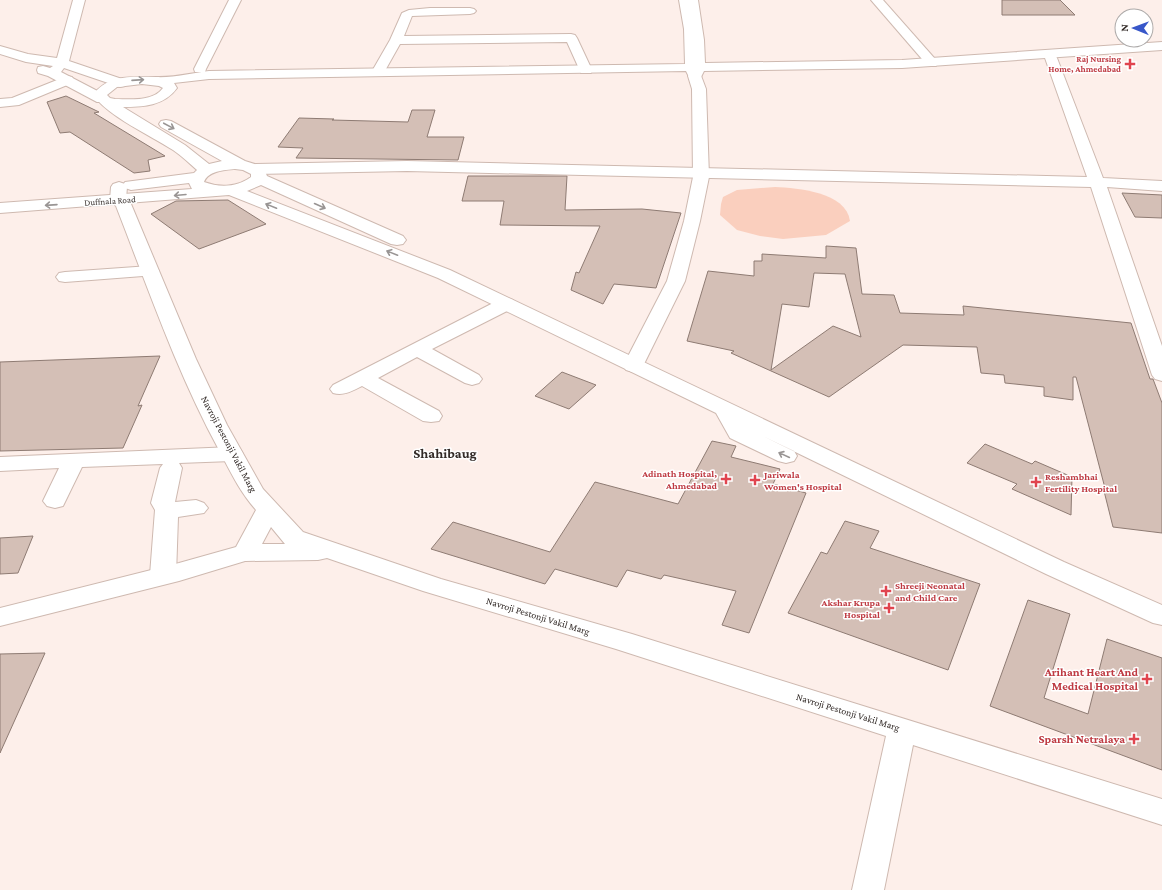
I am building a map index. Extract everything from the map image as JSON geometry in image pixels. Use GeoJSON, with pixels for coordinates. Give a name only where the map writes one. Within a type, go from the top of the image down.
{"type":"FeatureCollection","features":[{"type":"Feature","properties":{"kind":"street"},"geometry":{"type":"LineString","coordinates":[[53,73],[62,63],[79,0]]}},
{"type":"Feature","properties":{"kind":"street"},"geometry":{"type":"LineString","coordinates":[[200,69],[234,0]]}},
{"type":"Feature","properties":{"kind":"street"},"geometry":{"type":"LineString","coordinates":[[636,361],[676,281],[692,222],[701,174],[699,89],[685,0]]}},
{"type":"Feature","properties":{"kind":"street"},"geometry":{"type":"LineString","coordinates":[[692,0],[699,49],[695,71]]}},
{"type":"Feature","properties":{"kind":"street"},"geometry":{"type":"LineString","coordinates":[[877,0],[932,63]]}},
{"type":"Feature","properties":{"kind":"street"},"geometry":{"type":"LineString","coordinates":[[376,73],[396,40],[406,15],[409,13],[430,11],[470,11]]}},
{"type":"Feature","properties":{"kind":"street"},"geometry":{"type":"LineString","coordinates":[[396,40],[571,38],[586,70]]}},
{"type":"Feature","properties":{"kind":"street"},"geometry":{"type":"LineString","coordinates":[[154,100],[133,104],[105,100],[100,95],[103,91],[120,83],[139,80],[158,81],[208,75],[586,70],[695,71],[932,63],[1162,46]]}},
{"type":"Feature","properties":{"kind":"street"},"geometry":{"type":"LineString","coordinates":[[0,50],[26,58],[62,63],[120,83]]}},
{"type":"Feature","properties":{"kind":"street"},"geometry":{"type":"LineString","coordinates":[[1162,50],[973,65],[912,68],[208,80],[184,83],[169,91],[165,95],[142,103],[140,108],[146,114],[240,165],[457,267],[724,409],[1055,568],[1162,616]]}},
{"type":"Feature","properties":{"kind":"street"},"geometry":{"type":"LineString","coordinates":[[0,57],[53,73],[105,100],[180,148],[202,173]]}},
{"type":"Feature","properties":{"kind":"street"},"geometry":{"type":"LineString","coordinates":[[1051,58],[1097,182],[1162,375]]}},
{"type":"Feature","properties":{"kind":"street"},"geometry":{"type":"LineString","coordinates":[[0,103],[14,102],[67,80]]}},
{"type":"Feature","properties":{"kind":"street"},"geometry":{"type":"LineString","coordinates":[[158,81],[168,84],[170,88],[169,91]]}},
{"type":"Feature","properties":{"kind":"street"},"geometry":{"type":"LineString","coordinates":[[0,196],[118,194],[202,173],[222,166],[240,165]]}},
{"type":"Feature","properties":{"kind":"street"},"geometry":{"type":"LineString","coordinates":[[258,173],[407,166],[1097,182],[1162,186]]}},
{"type":"Feature","properties":{"kind":"street"},"geometry":{"type":"LineString","coordinates":[[202,173],[196,181],[197,185],[202,188],[225,191],[444,274],[506,304],[636,361],[691,383],[1062,559],[1162,603]]}},
{"type":"Feature","properties":{"kind":"street","name":"Duffnala Road"},"geometry":{"type":"LineString","coordinates":[[0,208],[118,194],[225,191],[249,186],[258,173]]}},
{"type":"Feature","properties":{"kind":"street","name":"Navroji Pestonji Vakil Marg"},"geometry":{"type":"LineString","coordinates":[[118,194],[186,359],[216,425],[254,492],[294,538],[432,585],[623,641],[1162,812]]}},
{"type":"Feature","properties":{"kind":"street"},"geometry":{"type":"LineString","coordinates":[[65,277],[150,271]]}},
{"type":"Feature","properties":{"kind":"street"},"geometry":{"type":"LineString","coordinates":[[340,390],[506,304]]}},
{"type":"Feature","properties":{"kind":"street"},"geometry":{"type":"LineString","coordinates":[[419,350],[472,379]]}},
{"type":"Feature","properties":{"kind":"street"},"geometry":{"type":"LineString","coordinates":[[364,378],[431,416]]}},
{"type":"Feature","properties":{"kind":"street"},"geometry":{"type":"LineString","coordinates":[[724,409],[738,433],[1162,631]]}},
{"type":"Feature","properties":{"kind":"street"},"geometry":{"type":"LineString","coordinates":[[0,464],[232,454]]}},
{"type":"Feature","properties":{"kind":"street"},"geometry":{"type":"LineString","coordinates":[[56,501],[74,461]]}},
{"type":"Feature","properties":{"kind":"street"},"geometry":{"type":"LineString","coordinates":[[163,575],[167,510],[163,503],[171,468]]}},
{"type":"Feature","properties":{"kind":"street"},"geometry":{"type":"LineString","coordinates":[[167,510],[196,508]]}},
{"type":"Feature","properties":{"kind":"street"},"geometry":{"type":"LineString","coordinates":[[245,553],[268,509]]}},
{"type":"Feature","properties":{"kind":"street"},"geometry":{"type":"LineString","coordinates":[[0,617],[178,572],[245,553],[334,551]]}},
{"type":"Feature","properties":{"kind":"street"},"geometry":{"type":"LineString","coordinates":[[868,890],[902,729]]}},
{"type":"Feature","properties":{"kind":"shaded area"},"geometry":{"type":"Polygon","coordinates":[[[775,187],[808,191],[831,198],[847,211],[850,221],[826,235],[783,239],[760,236],[737,230],[720,215],[723,197],[737,190],[775,187]]]}},
{"type":"Feature","properties":{"kind":"building"},"geometry":{"type":"Polygon","coordinates":[[[1002,0],[1060,0],[1075,15],[1002,15],[1002,0]]]}},
{"type":"Feature","properties":{"kind":"building"},"geometry":{"type":"Polygon","coordinates":[[[66,96],[99,112],[94,113],[165,156],[148,160],[150,171],[134,173],[70,132],[60,133],[47,102],[66,96]]]}},
{"type":"Feature","properties":{"kind":"building"},"geometry":{"type":"Polygon","coordinates":[[[412,110],[435,110],[427,137],[464,137],[458,160],[296,158],[303,148],[278,147],[299,118],[408,122],[412,110]]]}},
{"type":"Feature","properties":{"kind":"building"},"geometry":{"type":"Polygon","coordinates":[[[468,176],[567,176],[565,210],[642,209],[681,213],[656,288],[614,284],[603,304],[571,290],[576,272],[579,273],[600,226],[500,225],[504,201],[462,201],[468,176]]]}},
{"type":"Feature","properties":{"kind":"building"},"geometry":{"type":"Polygon","coordinates":[[[1122,193],[1162,195],[1162,218],[1135,217],[1122,193]]]}},
{"type":"Feature","properties":{"kind":"building"},"geometry":{"type":"Polygon","coordinates":[[[228,200],[266,224],[199,249],[151,214],[176,201],[228,200]]]}},
{"type":"Feature","properties":{"kind":"building"},"geometry":{"type":"Polygon","coordinates":[[[826,246],[856,248],[862,294],[894,295],[900,313],[964,315],[963,306],[1131,323],[1150,379],[1153,379],[1162,403],[1162,533],[1113,527],[1104,491],[1106,492],[1076,377],[1073,377],[1073,400],[1044,396],[1044,387],[1005,383],[1004,375],[981,373],[977,347],[903,345],[829,397],[731,353],[734,351],[687,341],[708,271],[754,276],[754,261],[762,261],[762,254],[826,258],[826,246]],[[814,273],[809,307],[782,304],[771,370],[833,326],[861,337],[845,274],[814,273]]]}},
{"type":"Feature","properties":{"kind":"building"},"geometry":{"type":"Polygon","coordinates":[[[160,356],[138,406],[142,405],[123,448],[0,451],[0,362],[160,356]]]}},
{"type":"Feature","properties":{"kind":"building"},"geometry":{"type":"Polygon","coordinates":[[[562,372],[596,385],[569,409],[535,396],[562,372]]]}},
{"type":"Feature","properties":{"kind":"building"},"geometry":{"type":"Polygon","coordinates":[[[712,441],[736,446],[731,457],[780,469],[773,484],[806,493],[749,633],[722,625],[736,591],[664,575],[661,579],[627,570],[617,587],[555,569],[545,584],[431,549],[453,522],[550,552],[595,482],[678,504],[712,441]]]}},
{"type":"Feature","properties":{"kind":"building"},"geometry":{"type":"Polygon","coordinates":[[[985,444],[1032,464],[1035,461],[1072,477],[1071,515],[1012,489],[1017,484],[967,463],[985,444]]]}},
{"type":"Feature","properties":{"kind":"building"},"geometry":{"type":"Polygon","coordinates":[[[845,521],[879,531],[870,548],[980,584],[948,670],[788,613],[821,552],[827,554],[845,521]]]}},
{"type":"Feature","properties":{"kind":"building"},"geometry":{"type":"Polygon","coordinates":[[[33,536],[18,573],[0,574],[0,538],[33,536]]]}},
{"type":"Feature","properties":{"kind":"building"},"geometry":{"type":"Polygon","coordinates":[[[1028,600],[1070,614],[1044,698],[1088,714],[1107,639],[1162,658],[1162,770],[990,706],[1028,600]]]}},
{"type":"Feature","properties":{"kind":"building"},"geometry":{"type":"Polygon","coordinates":[[[45,653],[0,753],[0,654],[45,653]]]}},
{"type":"Feature","properties":{"kind":"place","name":"Raj Nursing Home, Ahmedabad"},"geometry":{"type":"Point","coordinates":[1130,64]}},
{"type":"Feature","properties":{"kind":"place","name":"Adinath Hospital, Ahmedabad"},"geometry":{"type":"Point","coordinates":[726,479]}},
{"type":"Feature","properties":{"kind":"place","name":"Jariwala Women's Hospital"},"geometry":{"type":"Point","coordinates":[755,480]}},
{"type":"Feature","properties":{"kind":"place","name":"Reshambhai Fertility Hospital"},"geometry":{"type":"Point","coordinates":[1036,482]}},
{"type":"Feature","properties":{"kind":"place","name":"Shreeji Neonatal and Child Care"},"geometry":{"type":"Point","coordinates":[886,591]}},
{"type":"Feature","properties":{"kind":"place","name":"Akshar Krupa Hospital"},"geometry":{"type":"Point","coordinates":[889,608]}},
{"type":"Feature","properties":{"kind":"place","name":"Arihant Heart And Medical Hospital"},"geometry":{"type":"Point","coordinates":[1147,679]}},
{"type":"Feature","properties":{"kind":"place","name":"Sparsh Netralaya"},"geometry":{"type":"Point","coordinates":[1134,739]}},
{"type":"Feature","properties":{"kind":"district","name":"Shahibaug"},"geometry":{"type":"Point","coordinates":[445,453]}}]}
